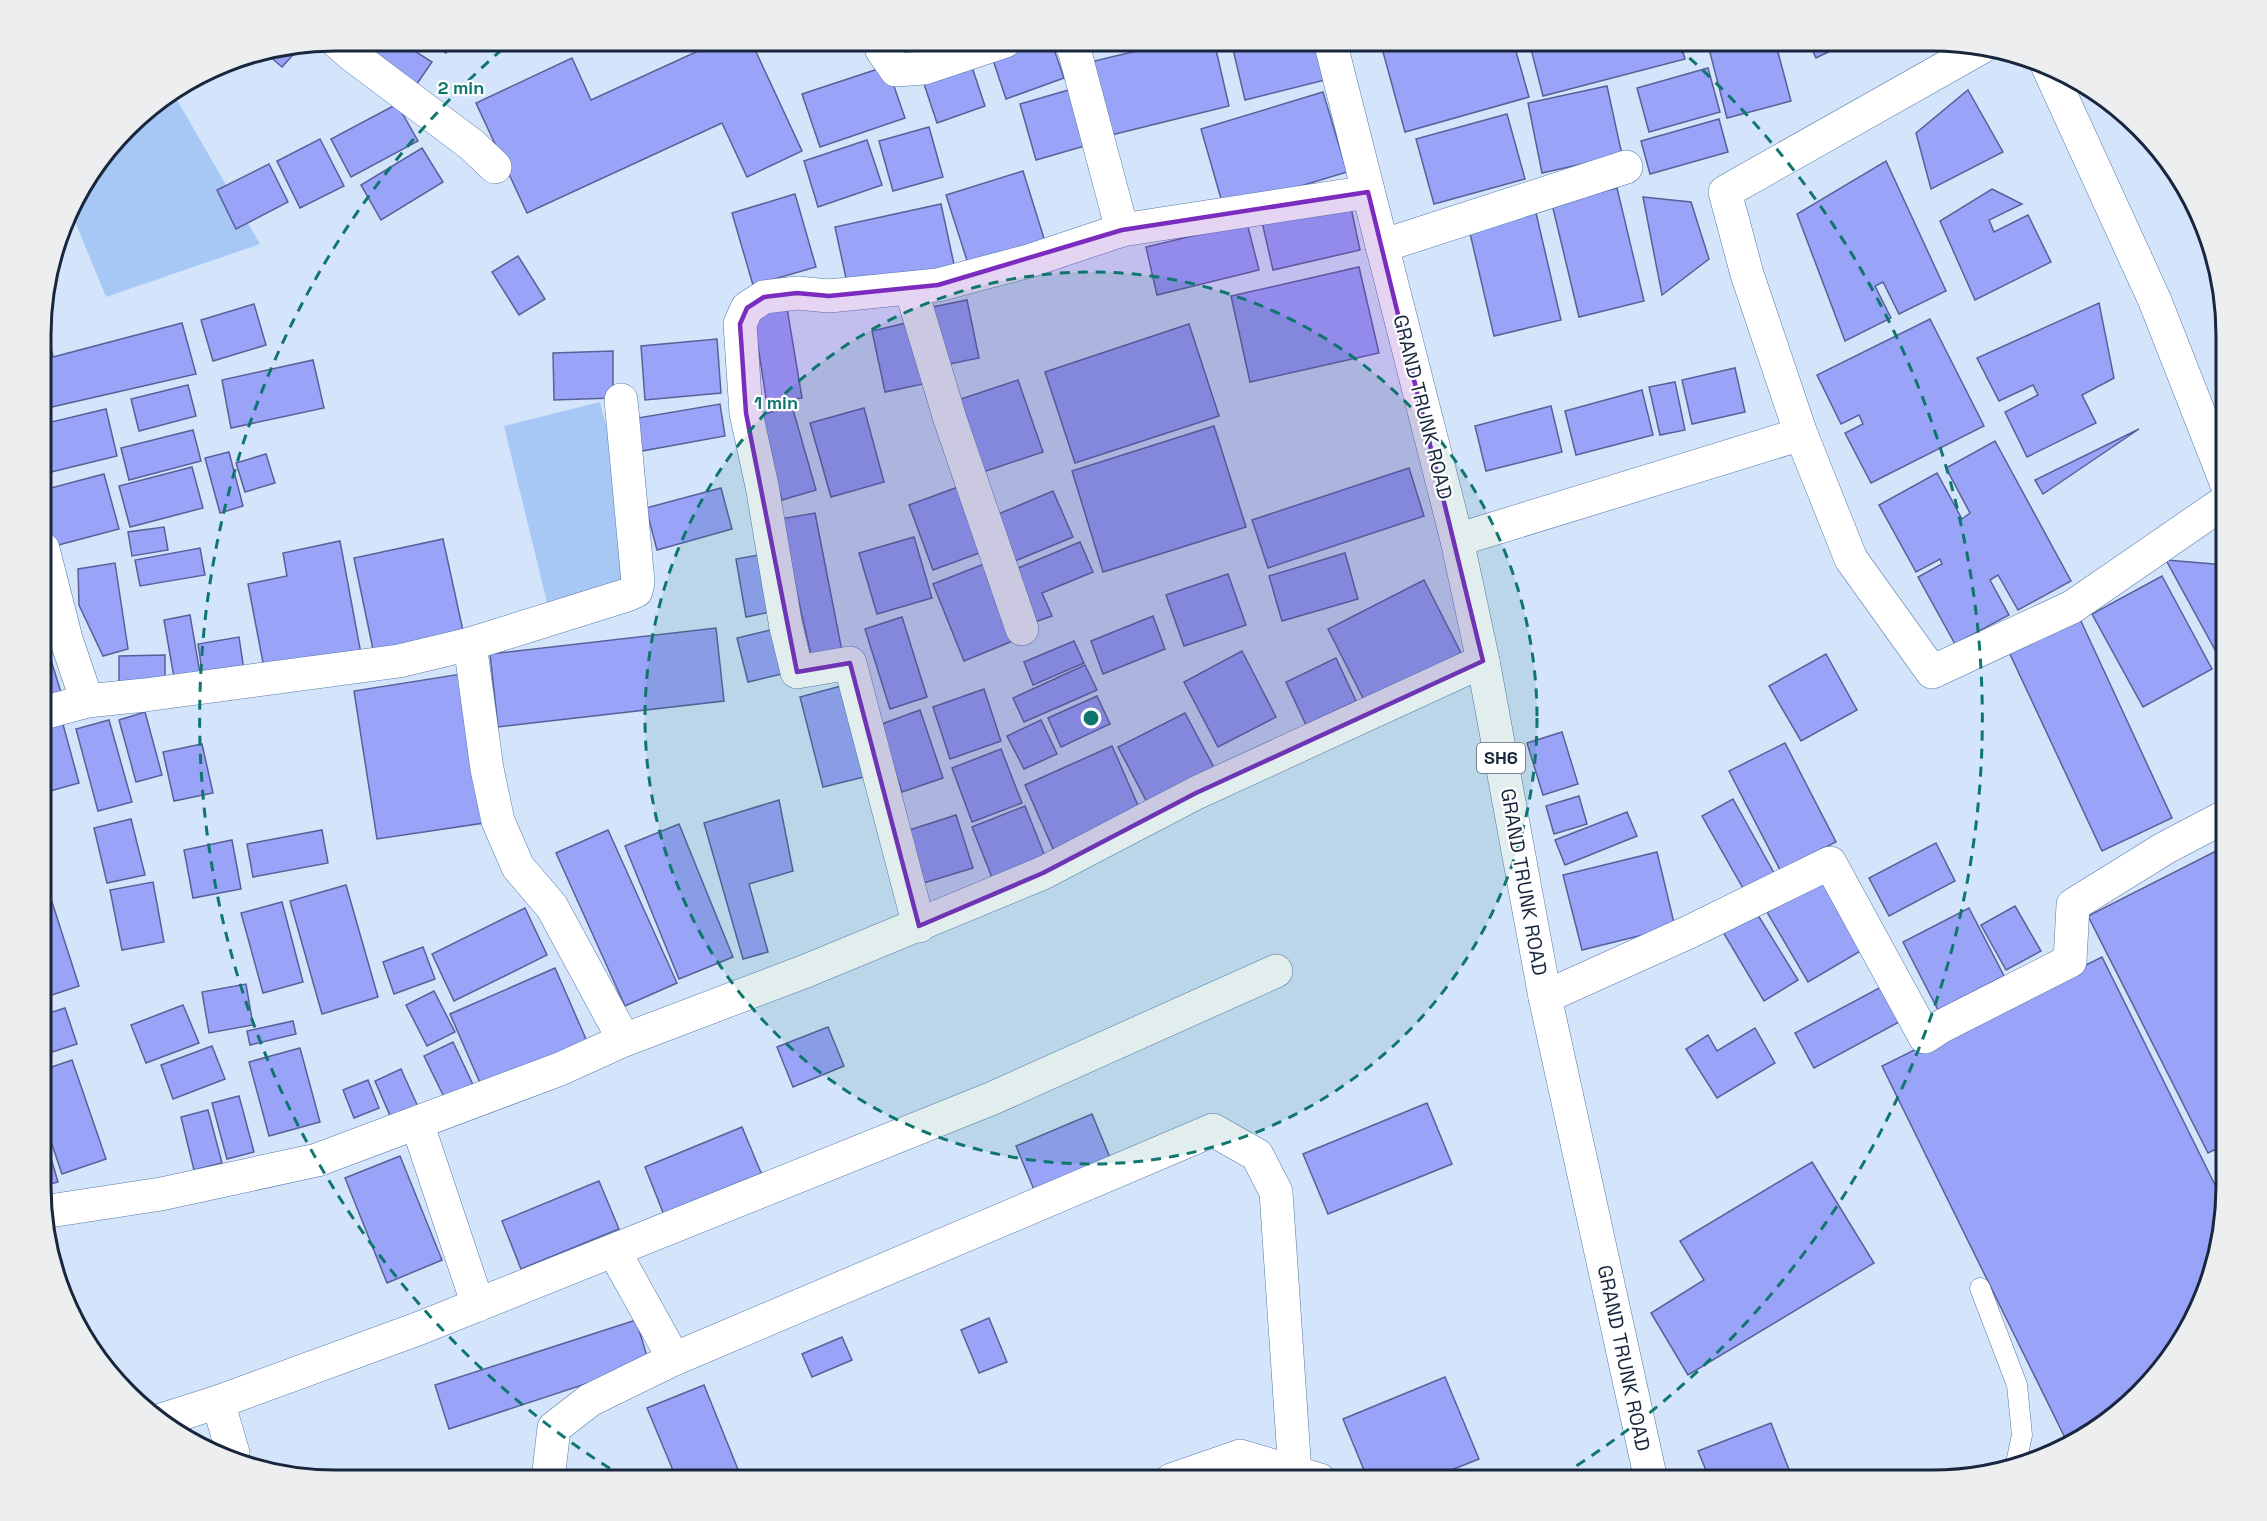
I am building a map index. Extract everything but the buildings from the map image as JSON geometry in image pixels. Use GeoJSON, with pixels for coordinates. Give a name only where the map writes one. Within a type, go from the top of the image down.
{"type":"FeatureCollection","features":[{"type":"Feature","properties":{"kind":"street"},"geometry":{"type":"LineString","coordinates":[[348,51],[472,146],[495,167]]}},
{"type":"Feature","properties":{"kind":"street"},"geometry":{"type":"LineString","coordinates":[[883,51],[896,70],[924,68],[975,51]]}},
{"type":"Feature","properties":{"kind":"street"},"geometry":{"type":"LineString","coordinates":[[1075,51],[1122,230]]}},
{"type":"Feature","properties":{"kind":"street","name":"GRAND TRUNK ROAD"},"geometry":{"type":"LineString","coordinates":[[1333,51],[1456,540],[1482,661],[1545,997],[1649,1470]]}},
{"type":"Feature","properties":{"kind":"street"},"geometry":{"type":"LineString","coordinates":[[1971,53],[1725,192],[1747,274],[1801,434],[1851,559],[1932,672],[2072,607],[2216,508]]}},
{"type":"Feature","properties":{"kind":"street"},"geometry":{"type":"LineString","coordinates":[[2053,78],[2156,301],[2216,456]]}},
{"type":"Feature","properties":{"kind":"street"},"geometry":{"type":"LineString","coordinates":[[1382,246],[1626,167]]}},
{"type":"Feature","properties":{"kind":"street"},"geometry":{"type":"LineString","coordinates":[[919,926],[850,663],[797,672],[786,627],[762,486],[746,412],[740,324],[747,308],[764,297],[797,293],[829,296],[938,285],[1029,261],[1122,230],[1368,192]]}},
{"type":"Feature","properties":{"kind":"street"},"geometry":{"type":"LineString","coordinates":[[911,289],[950,419],[1022,629]]}},
{"type":"Feature","properties":{"kind":"street"},"geometry":{"type":"LineString","coordinates":[[51,711],[87,700],[145,695],[399,661],[470,644],[627,596],[636,591],[638,582],[621,400]]}},
{"type":"Feature","properties":{"kind":"street"},"geometry":{"type":"LineString","coordinates":[[1456,540],[1801,434]]}},
{"type":"Feature","properties":{"kind":"street"},"geometry":{"type":"LineString","coordinates":[[51,580],[66,639],[87,700]]}},
{"type":"Feature","properties":{"kind":"street"},"geometry":{"type":"LineString","coordinates":[[470,644],[487,770],[498,821],[518,867],[552,907],[624,1040]]}},
{"type":"Feature","properties":{"kind":"street"},"geometry":{"type":"LineString","coordinates":[[52,1211],[161,1194],[317,1160],[560,1069],[624,1040],[919,926],[1042,873],[1196,793],[1482,661]]}},
{"type":"Feature","properties":{"kind":"street"},"geometry":{"type":"LineString","coordinates":[[1545,997],[1689,932],[1830,863],[1925,1037],[1942,1026],[2070,961],[2073,905],[2165,848],[2216,821]]}},
{"type":"Feature","properties":{"kind":"street"},"geometry":{"type":"LineString","coordinates":[[170,1417],[218,1402],[478,1305],[993,1098],[1276,970]]}},
{"type":"Feature","properties":{"kind":"street"},"geometry":{"type":"LineString","coordinates":[[417,1123],[478,1305]]}},
{"type":"Feature","properties":{"kind":"street"},"geometry":{"type":"LineString","coordinates":[[549,1470],[554,1428],[590,1400],[674,1359],[1213,1130],[1257,1155],[1276,1192],[1306,1470]]}},
{"type":"Feature","properties":{"kind":"street"},"geometry":{"type":"LineString","coordinates":[[614,1251],[674,1359]]}},
{"type":"Feature","properties":{"kind":"street"},"geometry":{"type":"LineString","coordinates":[[218,1402],[232,1450]]}},
{"type":"Feature","properties":{"kind":"street"},"geometry":{"type":"LineString","coordinates":[[1200,1470],[1240,1456],[1285,1470]]}},
{"type":"Feature","properties":{"kind":"lane"},"geometry":{"type":"LineString","coordinates":[[1980,1288],[2017,1385],[2022,1435],[2017,1457]]}},
{"type":"Feature","properties":{"kind":"highlighted area"},"geometry":{"type":"Polygon","coordinates":[[[1368,192],[1483,661],[1196,793],[1043,873],[919,926],[850,663],[797,672],[746,413],[740,324],[747,308],[764,297],[797,293],[829,296],[938,285],[1122,230],[1368,192]]]}},
{"type":"Feature","properties":{"kind":"water"},"geometry":{"type":"Polygon","coordinates":[[[177,99],[260,244],[106,297],[75,221],[99,177],[121,148],[148,121],[177,99]]]}},
{"type":"Feature","properties":{"kind":"water"},"geometry":{"type":"Polygon","coordinates":[[[600,402],[637,543],[622,586],[551,619],[504,426],[600,402]]]}}]}
